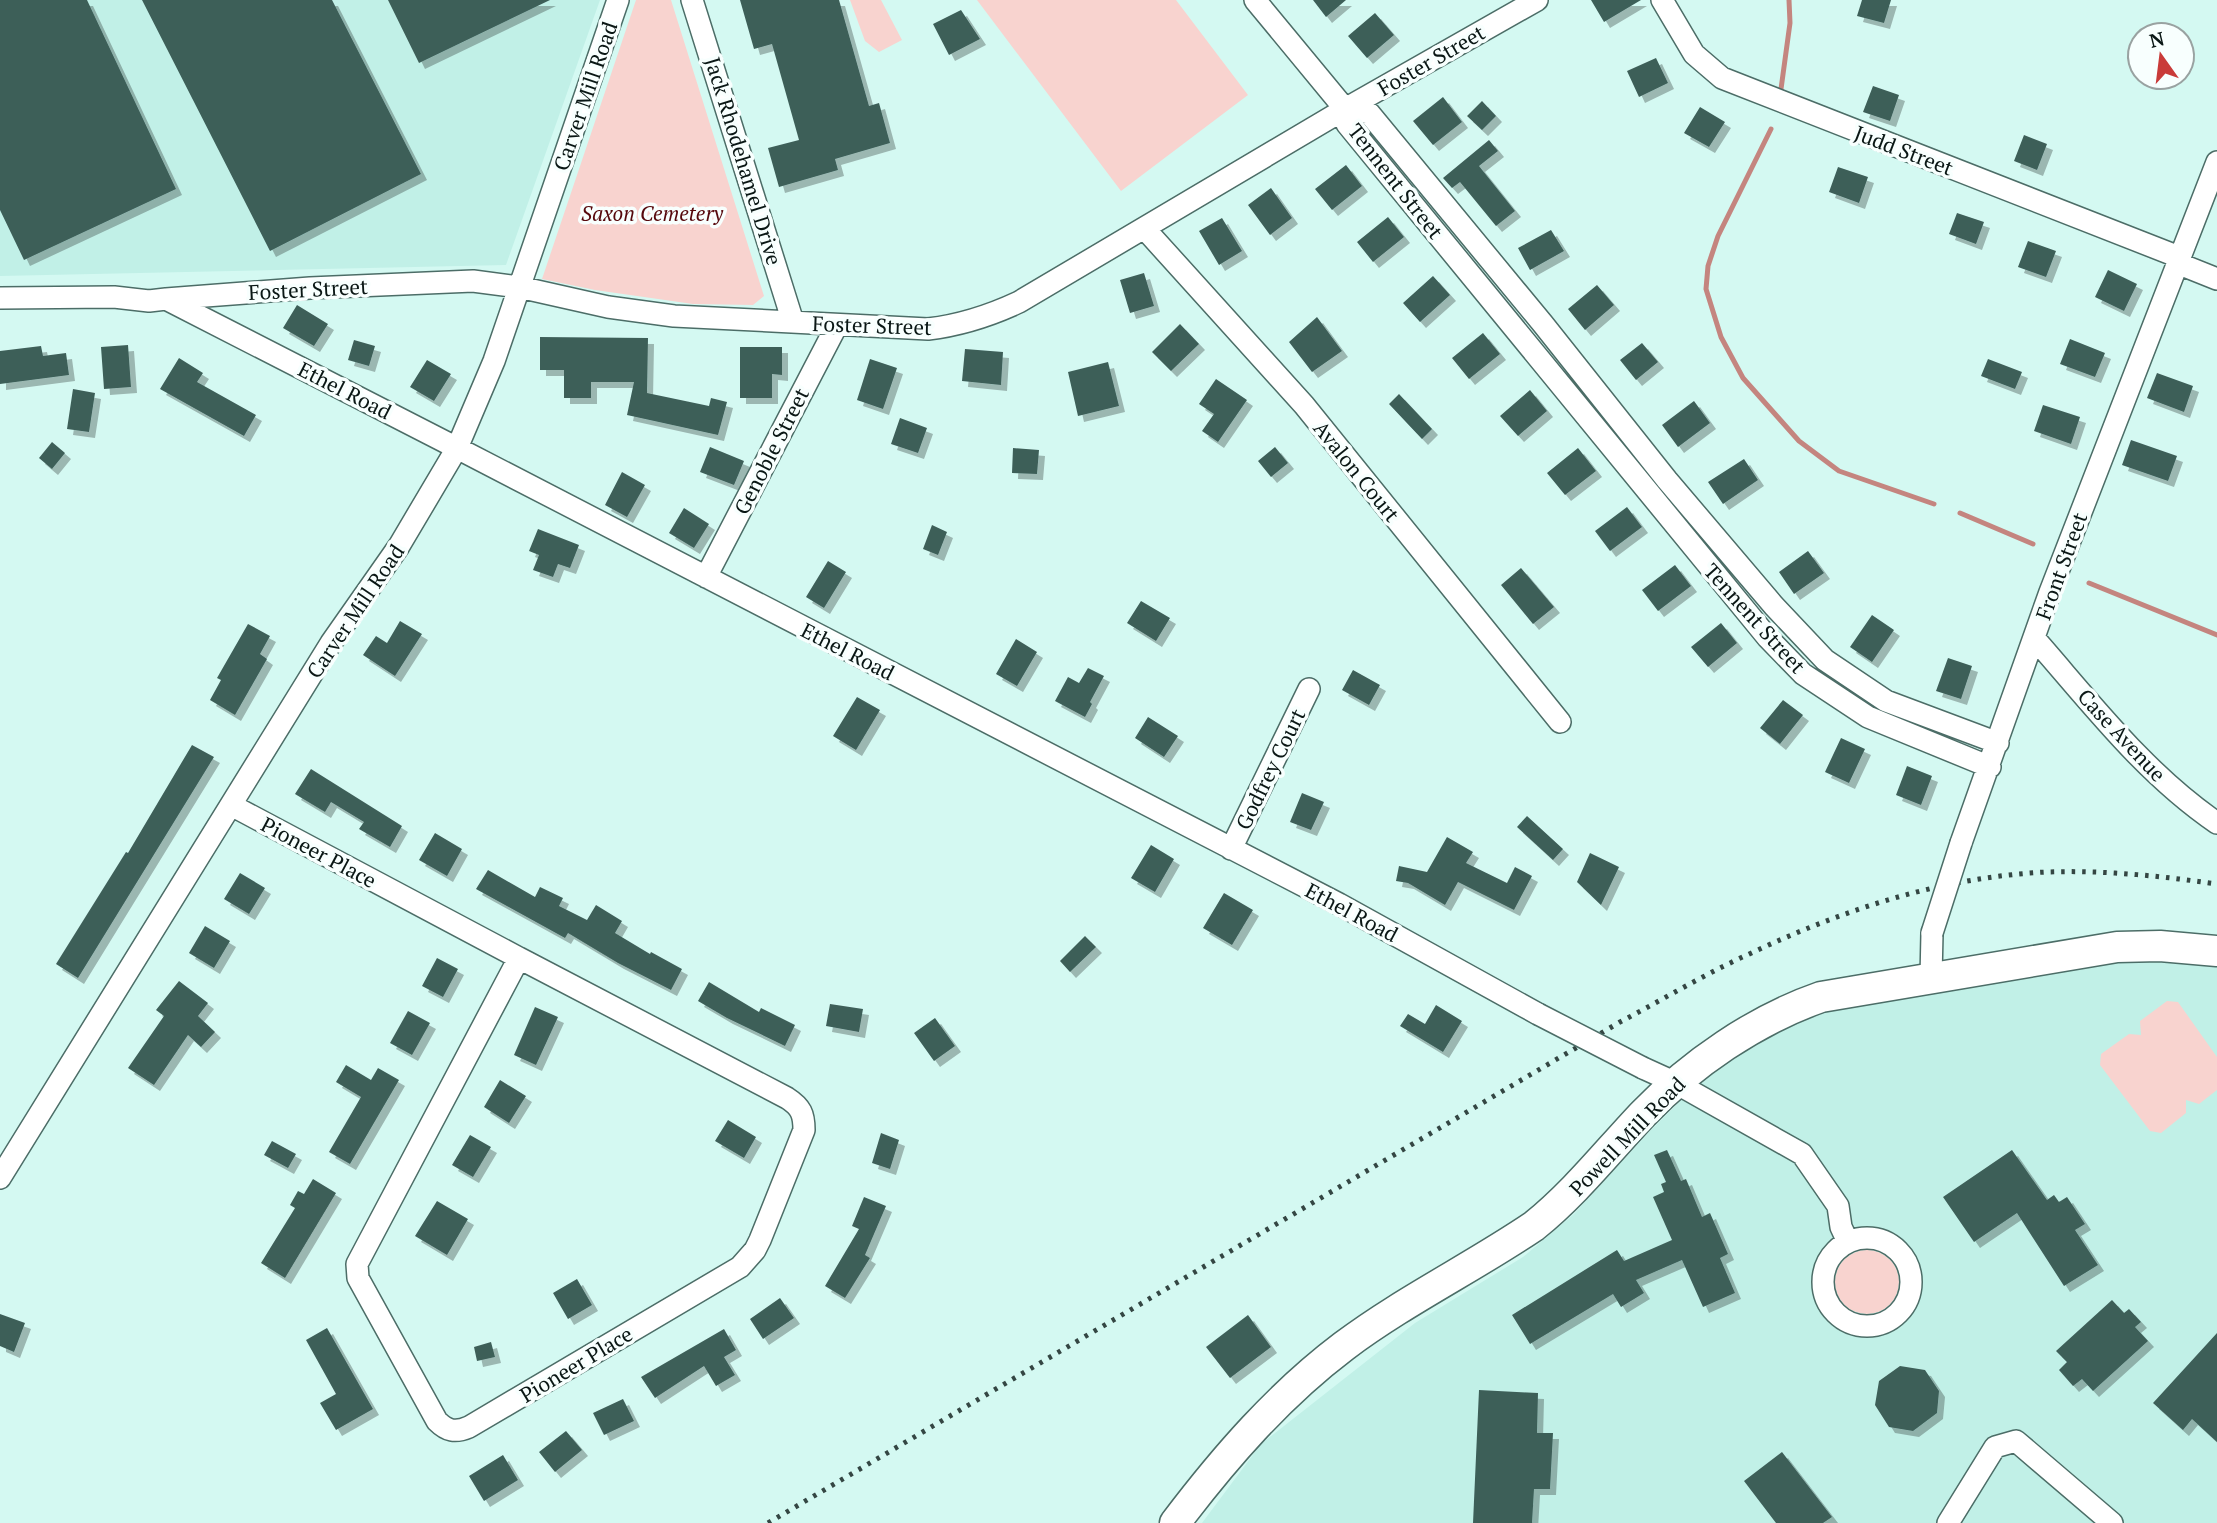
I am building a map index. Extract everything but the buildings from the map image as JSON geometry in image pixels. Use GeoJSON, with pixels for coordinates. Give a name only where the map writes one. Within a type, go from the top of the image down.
{"type":"FeatureCollection","features":[{"type":"Feature","properties":{"kind":"street","name":"Carver Mill Road"},"geometry":{"type":"LineString","coordinates":[[0,1178],[331,643],[418,517],[457,448],[489,374],[618,0]]}},
{"type":"Feature","properties":{"kind":"street","name":"Jack Rhodehamel Drive"},"geometry":{"type":"LineString","coordinates":[[692,0],[793,323]]}},
{"type":"Feature","properties":{"kind":"street"},"geometry":{"type":"LineString","coordinates":[[1255,0],[1345,109]]}},
{"type":"Feature","properties":{"kind":"street","name":"Foster Street"},"geometry":{"type":"LineString","coordinates":[[166,299],[310,288],[472,281],[519,287],[641,313],[928,329],[960,325],[991,316],[1019,302],[1345,109],[1537,0]]}},
{"type":"Feature","properties":{"kind":"street","name":"Judd Street"},"geometry":{"type":"LineString","coordinates":[[1662,0],[1695,54],[1722,78],[2178,260],[2217,279]]}},
{"type":"Feature","properties":{"kind":"street","name":"Tennent Street"},"geometry":{"type":"LineString","coordinates":[[1990,767],[1868,717],[1803,674],[1759,628],[1347,124],[1345,109],[1369,113],[1667,480],[1774,606],[1825,660],[1886,701],[1998,743]]}},
{"type":"Feature","properties":{"kind":"street","name":"Front Street"},"geometry":{"type":"LineString","coordinates":[[1931,978],[1932,933],[1961,843],[2034,638],[2217,162]]}},
{"type":"Feature","properties":{"kind":"street","name":"Avalon Court"},"geometry":{"type":"LineString","coordinates":[[1144,228],[1304,405],[1560,722]]}},
{"type":"Feature","properties":{"kind":"street","name":"Ethel Road"},"geometry":{"type":"LineString","coordinates":[[0,298],[114,297],[149,301],[166,299],[1339,904],[1538,1014],[1676,1083],[1802,1154],[1838,1206],[1841,1227],[1848,1242]]}},
{"type":"Feature","properties":{"kind":"street","name":"Genoble Street"},"geometry":{"type":"LineString","coordinates":[[706,577],[836,325]]}},
{"type":"Feature","properties":{"kind":"street","name":"Case Avenue"},"geometry":{"type":"LineString","coordinates":[[2034,638],[2145,762],[2182,797],[2217,823]]}},
{"type":"Feature","properties":{"kind":"street","name":"Godfrey Court"},"geometry":{"type":"LineString","coordinates":[[1231,849],[1309,689]]}},
{"type":"Feature","properties":{"kind":"street","name":"Pioneer Place"},"geometry":{"type":"LineString","coordinates":[[231,805],[788,1098],[798,1105],[804,1117],[804,1130],[760,1240],[740,1267],[457,1432],[445,1429],[436,1421],[358,1278],[357,1264],[519,958]]}},
{"type":"Feature","properties":{"kind":"street","name":"Powell Mill Road"},"geometry":{"type":"LineString","coordinates":[[1175,1523],[1267,1413],[1305,1377],[1346,1344],[1510,1242],[1550,1213],[1676,1083],[1731,1042],[1782,1012],[1821,997],[2117,947],[2160,946],[2217,951]]}},
{"type":"Feature","properties":{"kind":"street"},"geometry":{"type":"LineString","coordinates":[[1865,1238],[1882,1240],[1897,1249],[1908,1263],[1912,1279],[1910,1297],[1901,1312],[1887,1322],[1870,1326],[1853,1324],[1838,1316],[1828,1302],[1823,1285],[1825,1268],[1834,1253],[1848,1242],[1865,1238]]}},
{"type":"Feature","properties":{"kind":"street"},"geometry":{"type":"LineString","coordinates":[[1948,1523],[1995,1447],[2016,1441],[2112,1523]]}},
{"type":"Feature","properties":{"kind":"shaded area"},"geometry":{"type":"Polygon","coordinates":[[[0,0],[600,0],[506,265],[0,276],[0,0]]]}},
{"type":"Feature","properties":{"kind":"shaded area"},"geometry":{"type":"Polygon","coordinates":[[[2118,959],[2217,962],[2217,1523],[1202,1523],[1261,1444],[1415,1323],[1523,1257],[1574,1214],[1652,1129],[1722,1060],[1793,1021],[1854,1001],[2118,959]]]}},
{"type":"Feature","properties":{"kind":"green space","name":"Saxon Cemetery"},"geometry":{"type":"Polygon","coordinates":[[[636,0],[671,0],[764,296],[753,305],[693,304],[595,290],[542,279],[636,0]]]}},
{"type":"Feature","properties":{"kind":"green space"},"geometry":{"type":"Polygon","coordinates":[[[850,0],[881,0],[902,40],[879,52],[865,41],[850,0]]]}},
{"type":"Feature","properties":{"kind":"green space"},"geometry":{"type":"Polygon","coordinates":[[[977,0],[1176,0],[1248,95],[1121,191],[977,0]]]}},
{"type":"Feature","properties":{"kind":"green space"},"geometry":{"type":"Polygon","coordinates":[[[2167,1001],[2178,1002],[2217,1057],[2217,1090],[2199,1104],[2186,1100],[2186,1113],[2161,1133],[2150,1131],[2100,1065],[2101,1054],[2129,1034],[2141,1035],[2140,1021],[2167,1001]]]}},
{"type":"Feature","properties":{"kind":"green space"},"geometry":{"type":"Polygon","coordinates":[[[1867,1250],[1890,1259],[1899,1282],[1890,1305],[1867,1314],[1844,1305],[1835,1282],[1844,1259],[1867,1250]]]}},
{"type":"Feature","properties":{"kind":"waterway"},"geometry":{"type":"LineString","coordinates":[[1781,89],[1790,23],[1789,0]]}},
{"type":"Feature","properties":{"kind":"waterway"},"geometry":{"type":"LineString","coordinates":[[1771,129],[1718,236],[1708,266],[1706,289],[1721,337],[1743,378],[1799,441],[1839,471],[1934,504]]}},
{"type":"Feature","properties":{"kind":"waterway"},"geometry":{"type":"LineString","coordinates":[[1960,513],[2033,544]]}},
{"type":"Feature","properties":{"kind":"waterway"},"geometry":{"type":"LineString","coordinates":[[2089,583],[2217,635]]}},
{"type":"Feature","properties":{"kind":"railway"},"geometry":{"type":"LineString","coordinates":[[768,1523],[1620,1022],[1714,971],[1783,939],[1893,898],[2008,875],[2090,872],[2217,884]]}}]}
